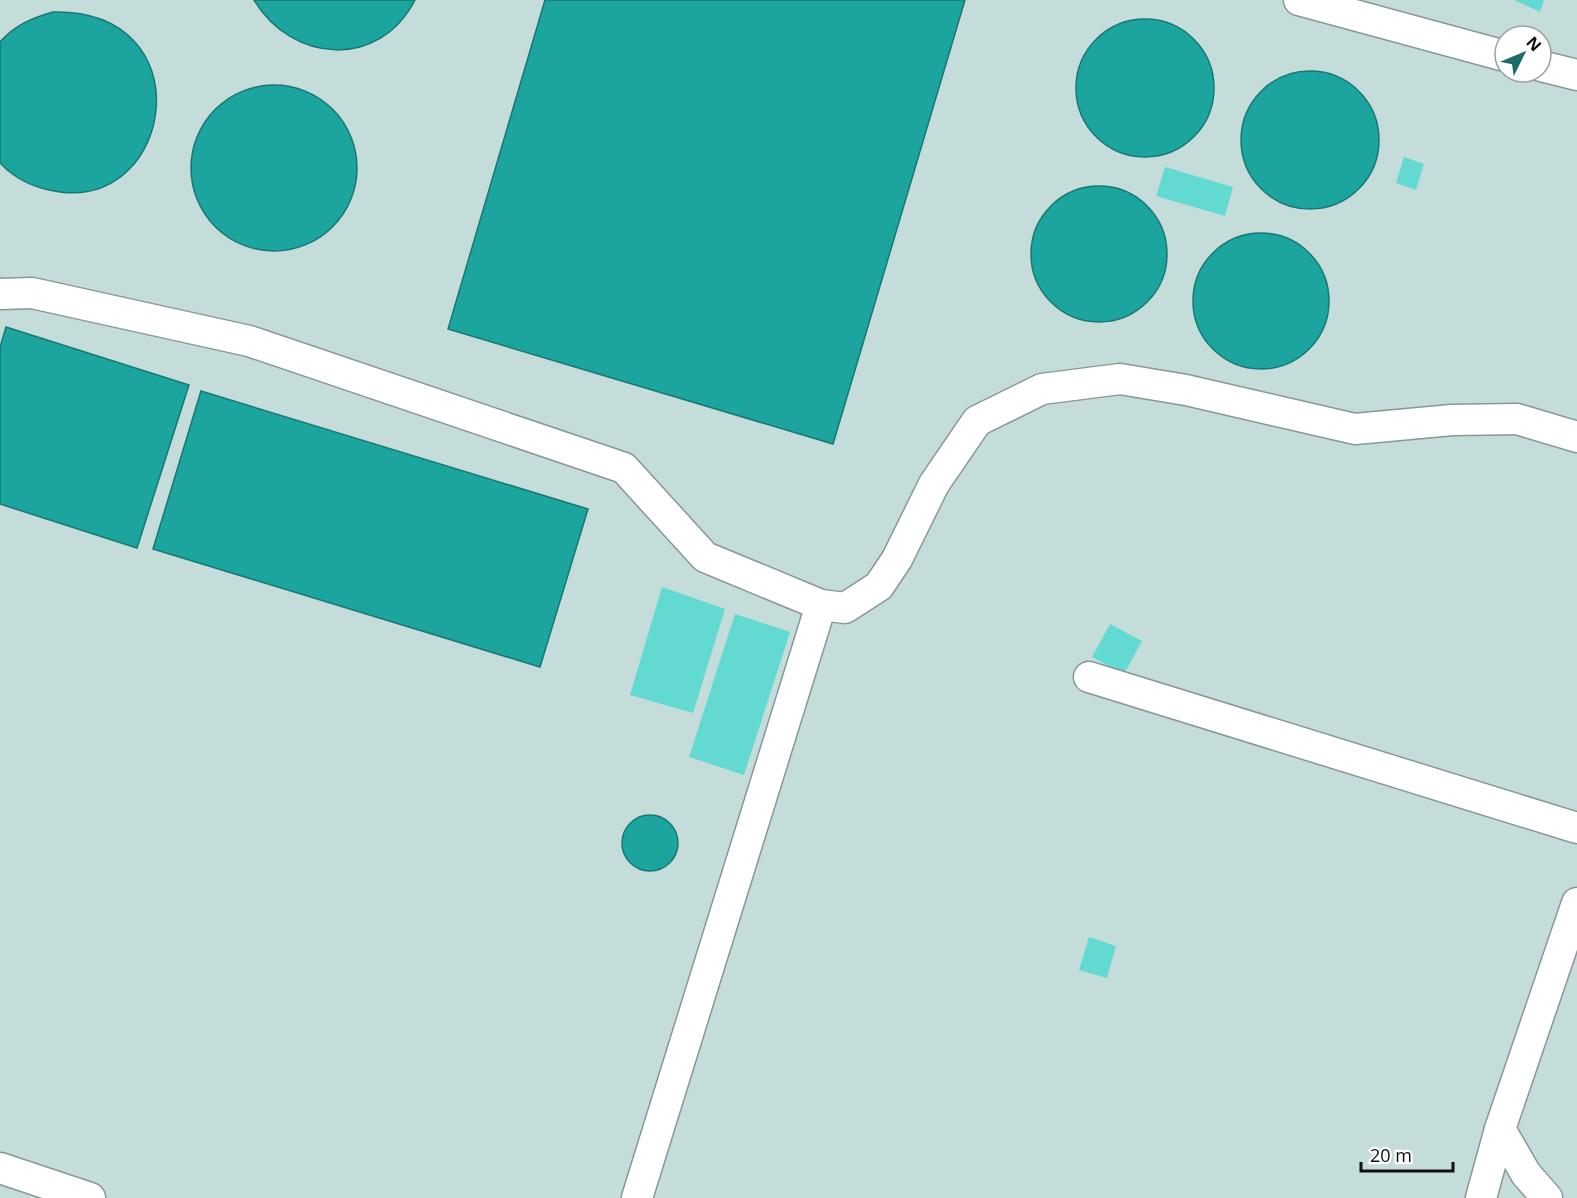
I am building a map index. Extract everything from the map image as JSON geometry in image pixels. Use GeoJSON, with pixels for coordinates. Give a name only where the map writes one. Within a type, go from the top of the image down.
{"type":"FeatureCollection","features":[{"type":"Feature","properties":{"kind":"lane"},"geometry":{"type":"LineString","coordinates":[[1299,0],[1493,53]]}},
{"type":"Feature","properties":{"kind":"lane"},"geometry":{"type":"LineString","coordinates":[[1553,69],[1577,75]]}},
{"type":"Feature","properties":{"kind":"lane"},"geometry":{"type":"LineString","coordinates":[[0,294],[32,293],[249,341],[624,468],[705,557],[821,605],[845,608],[879,586],[897,559],[934,484],[977,421],[1042,388],[1120,379],[1186,390],[1355,429],[1452,420],[1517,419],[1577,437]]}},
{"type":"Feature","properties":{"kind":"lane"},"geometry":{"type":"LineString","coordinates":[[637,1198],[821,605]]}},
{"type":"Feature","properties":{"kind":"lane"},"geometry":{"type":"LineString","coordinates":[[1089,676],[1577,828]]}},
{"type":"Feature","properties":{"kind":"lane"},"geometry":{"type":"LineString","coordinates":[[1480,1198],[1500,1129],[1577,903]]}},
{"type":"Feature","properties":{"kind":"lane"},"geometry":{"type":"LineString","coordinates":[[1500,1129],[1526,1174],[1547,1198]]}},
{"type":"Feature","properties":{"kind":"lane"},"geometry":{"type":"LineString","coordinates":[[0,1168],[90,1198]]}},
{"type":"Feature","properties":{"kind":"shaded area"},"geometry":{"type":"Polygon","coordinates":[[[0,0],[1577,0],[1577,1198],[0,1198],[0,0]]]}},
{"type":"Feature","properties":{"kind":"water"},"geometry":{"type":"Polygon","coordinates":[[[254,0],[415,0],[399,23],[380,38],[358,47],[335,50],[312,46],[290,36],[270,21],[254,0]]]}},
{"type":"Feature","properties":{"kind":"water"},"geometry":{"type":"Polygon","coordinates":[[[545,0],[965,0],[833,444],[448,329],[545,0]]]}},
{"type":"Feature","properties":{"kind":"water"},"geometry":{"type":"Polygon","coordinates":[[[53,12],[101,19],[134,41],[152,72],[156,106],[148,141],[129,170],[99,188],[60,192],[43,189],[20,179],[0,163],[0,42],[24,23],[53,12]]]}},
{"type":"Feature","properties":{"kind":"water"},"geometry":{"type":"Polygon","coordinates":[[[1145,19],[1171,25],[1183,31],[1193,40],[1202,50],[1208,62],[1214,88],[1208,114],[1202,126],[1193,136],[1183,145],[1171,151],[1145,157],[1119,151],[1107,145],[1097,136],[1088,126],[1082,114],[1076,88],[1082,62],[1088,50],[1097,40],[1107,31],[1119,25],[1145,19]]]}},
{"type":"Feature","properties":{"kind":"water"},"geometry":{"type":"Polygon","coordinates":[[[1310,71],[1336,76],[1359,91],[1374,114],[1379,140],[1374,166],[1359,189],[1336,204],[1310,209],[1284,204],[1261,189],[1246,166],[1241,140],[1246,114],[1261,91],[1284,76],[1310,71]]]}},
{"type":"Feature","properties":{"kind":"water"},"geometry":{"type":"Polygon","coordinates":[[[274,85],[306,92],[320,99],[332,110],[343,122],[350,136],[357,168],[350,200],[343,214],[332,226],[320,237],[306,244],[274,251],[242,244],[228,237],[216,226],[205,214],[198,200],[191,168],[198,136],[205,122],[216,110],[228,99],[242,92],[274,85]]]}},
{"type":"Feature","properties":{"kind":"water"},"geometry":{"type":"Polygon","coordinates":[[[1099,186],[1125,191],[1137,197],[1147,206],[1156,216],[1162,228],[1167,254],[1162,280],[1156,292],[1147,302],[1137,311],[1125,317],[1099,322],[1073,317],[1061,311],[1051,302],[1042,292],[1036,280],[1031,254],[1036,228],[1042,216],[1051,206],[1061,197],[1073,191],[1099,186]]]}},
{"type":"Feature","properties":{"kind":"water"},"geometry":{"type":"Polygon","coordinates":[[[1261,233],[1287,238],[1299,244],[1309,253],[1318,263],[1324,275],[1329,301],[1324,327],[1318,339],[1309,349],[1299,358],[1287,364],[1261,369],[1235,364],[1223,358],[1213,349],[1204,339],[1198,327],[1193,301],[1198,275],[1204,263],[1213,253],[1223,244],[1235,238],[1261,233]]]}},
{"type":"Feature","properties":{"kind":"water"},"geometry":{"type":"Polygon","coordinates":[[[6,327],[189,385],[137,548],[0,504],[0,347],[6,327]]]}},
{"type":"Feature","properties":{"kind":"water"},"geometry":{"type":"Polygon","coordinates":[[[201,391],[588,509],[540,667],[153,549],[201,391]]]}},
{"type":"Feature","properties":{"kind":"water"},"geometry":{"type":"Polygon","coordinates":[[[650,815],[661,817],[670,823],[676,832],[678,843],[676,854],[670,863],[661,869],[650,871],[639,869],[630,863],[624,854],[622,843],[624,832],[630,823],[639,817],[650,815]]]}},
{"type":"Feature","properties":{"kind":"building"},"geometry":{"type":"Polygon","coordinates":[[[1514,0],[1544,0],[1540,12],[1514,0]]]}},
{"type":"Feature","properties":{"kind":"building"},"geometry":{"type":"Polygon","coordinates":[[[1404,157],[1424,164],[1416,190],[1396,183],[1404,157]]]}},
{"type":"Feature","properties":{"kind":"building"},"geometry":{"type":"Polygon","coordinates":[[[1165,167],[1233,187],[1225,216],[1156,196],[1165,167]]]}},
{"type":"Feature","properties":{"kind":"building"},"geometry":{"type":"Polygon","coordinates":[[[662,587],[725,609],[693,713],[630,695],[662,587]]]}},
{"type":"Feature","properties":{"kind":"building"},"geometry":{"type":"Polygon","coordinates":[[[735,614],[790,632],[744,775],[689,757],[735,614]]]}},
{"type":"Feature","properties":{"kind":"building"},"geometry":{"type":"Polygon","coordinates":[[[1110,624],[1142,641],[1124,674],[1092,657],[1110,624]]]}},
{"type":"Feature","properties":{"kind":"building"},"geometry":{"type":"Polygon","coordinates":[[[1089,937],[1116,946],[1107,978],[1079,970],[1089,937]]]}}]}
